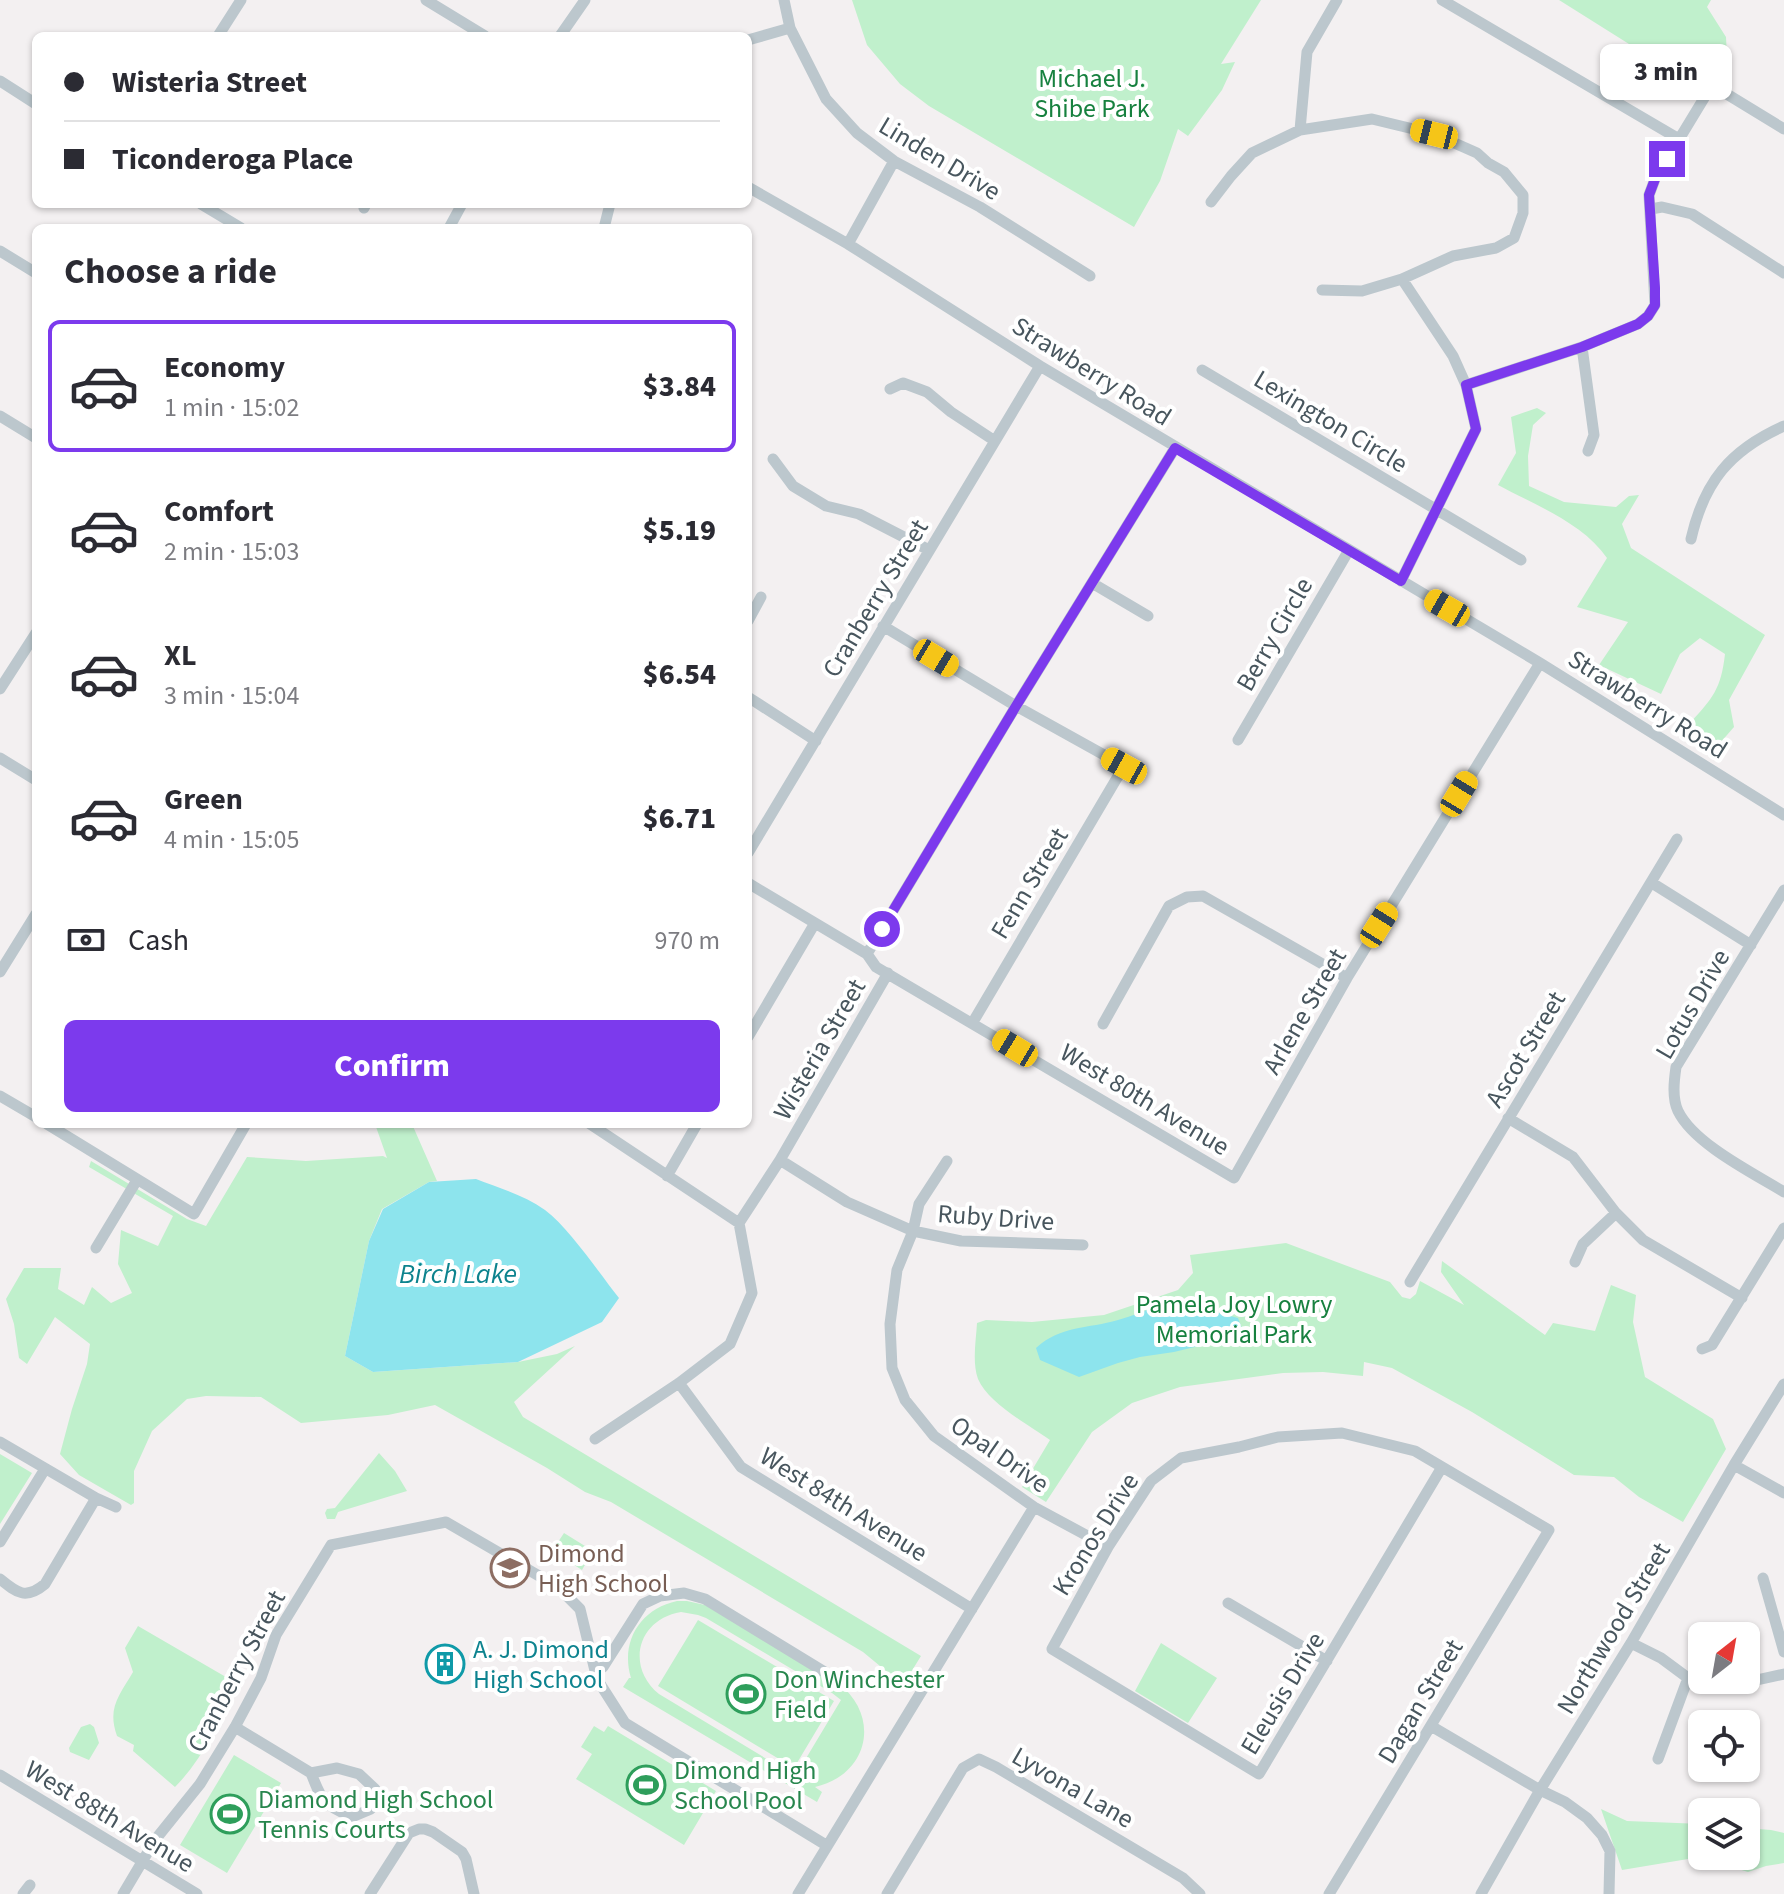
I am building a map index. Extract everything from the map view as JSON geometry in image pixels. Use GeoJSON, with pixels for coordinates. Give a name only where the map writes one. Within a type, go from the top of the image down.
{"type":"FeatureCollection","features":[{"type":"Feature","properties":{"kind":"street"},"geometry":{"type":"LineString","coordinates":[[221,32],[241,0]]}},
{"type":"Feature","properties":{"kind":"street"},"geometry":{"type":"LineString","coordinates":[[426,0],[478,32]]}},
{"type":"Feature","properties":{"kind":"street"},"geometry":{"type":"LineString","coordinates":[[563,32],[585,0]]}},
{"type":"Feature","properties":{"kind":"street","name":"Linden Drive"},"geometry":{"type":"LineString","coordinates":[[784,0],[790,28],[826,99],[857,133],[894,161],[980,207],[1090,276]]}},
{"type":"Feature","properties":{"kind":"street"},"geometry":{"type":"LineString","coordinates":[[1300,130],[1307,52],[1337,0]]}},
{"type":"Feature","properties":{"kind":"street"},"geometry":{"type":"LineString","coordinates":[[1442,0],[1679,139]]}},
{"type":"Feature","properties":{"kind":"street"},"geometry":{"type":"LineString","coordinates":[[752,39],[790,28]]}},
{"type":"Feature","properties":{"kind":"street"},"geometry":{"type":"LineString","coordinates":[[0,81],[32,101]]}},
{"type":"Feature","properties":{"kind":"street"},"geometry":{"type":"LineString","coordinates":[[1466,385],[1582,347],[1638,324],[1648,316],[1655,305],[1649,195],[1655,179],[1712,85],[1784,129]]}},
{"type":"Feature","properties":{"kind":"street"},"geometry":{"type":"LineString","coordinates":[[1211,202],[1252,153],[1300,130],[1372,119],[1434,134],[1477,153],[1504,172],[1523,195],[1523,213],[1514,238],[1496,248],[1453,256],[1402,279],[1362,291],[1322,290]]}},
{"type":"Feature","properties":{"kind":"street"},"geometry":{"type":"LineString","coordinates":[[848,244],[894,161]]}},
{"type":"Feature","properties":{"kind":"street","name":"Strawberry Road"},"geometry":{"type":"LineString","coordinates":[[752,189],[848,244],[1175,448],[1540,663],[1784,815]]}},
{"type":"Feature","properties":{"kind":"street"},"geometry":{"type":"LineString","coordinates":[[1651,209],[1662,207],[1692,214],[1784,273]]}},
{"type":"Feature","properties":{"kind":"street"},"geometry":{"type":"LineString","coordinates":[[208,208],[234,224]]}},
{"type":"Feature","properties":{"kind":"street"},"geometry":{"type":"LineString","coordinates":[[0,251],[32,271]]}},
{"type":"Feature","properties":{"kind":"street"},"geometry":{"type":"LineString","coordinates":[[1401,581],[1476,429],[1466,385],[1453,356],[1402,279]]}},
{"type":"Feature","properties":{"kind":"street"},"geometry":{"type":"LineString","coordinates":[[1582,347],[1594,435],[1588,451]]}},
{"type":"Feature","properties":{"kind":"street","name":"Cranberry Street"},"geometry":{"type":"LineString","coordinates":[[752,846],[1040,366]]}},
{"type":"Feature","properties":{"kind":"street","name":"Lexington Circle"},"geometry":{"type":"LineString","coordinates":[[1202,370],[1521,560]]}},
{"type":"Feature","properties":{"kind":"street"},"geometry":{"type":"LineString","coordinates":[[890,389],[903,383],[927,392],[995,441]]}},
{"type":"Feature","properties":{"kind":"street"},"geometry":{"type":"LineString","coordinates":[[2,422],[32,436]]}},
{"type":"Feature","properties":{"kind":"street"},"geometry":{"type":"LineString","coordinates":[[1691,539],[1703,499],[1726,463],[1747,446],[1784,426]]}},
{"type":"Feature","properties":{"kind":"street","name":"Wisteria Street"},"geometry":{"type":"LineString","coordinates":[[867,954],[1175,448]]}},
{"type":"Feature","properties":{"kind":"street"},"geometry":{"type":"LineString","coordinates":[[773,459],[793,486],[826,506],[859,514],[929,550]]}},
{"type":"Feature","properties":{"kind":"street","name":"Berry Circle"},"geometry":{"type":"LineString","coordinates":[[1238,740],[1349,550]]}},
{"type":"Feature","properties":{"kind":"street"},"geometry":{"type":"LineString","coordinates":[[1092,583],[1148,616]]}},
{"type":"Feature","properties":{"kind":"street"},"geometry":{"type":"LineString","coordinates":[[752,614],[761,597]]}},
{"type":"Feature","properties":{"kind":"street"},"geometry":{"type":"LineString","coordinates":[[883,626],[1016,706]]}},
{"type":"Feature","properties":{"kind":"street"},"geometry":{"type":"LineString","coordinates":[[0,689],[32,639]]}},
{"type":"Feature","properties":{"kind":"street","name":"Arlene Street"},"geometry":{"type":"LineString","coordinates":[[1234,1178],[1347,978],[1540,663]]}},
{"type":"Feature","properties":{"kind":"street"},"geometry":{"type":"LineString","coordinates":[[752,700],[816,741]]}},
{"type":"Feature","properties":{"kind":"street","name":"Fenn Street"},"geometry":{"type":"LineString","coordinates":[[973,1022],[1124,766],[1016,706]]}},
{"type":"Feature","properties":{"kind":"street"},"geometry":{"type":"LineString","coordinates":[[0,758],[32,778]]}},
{"type":"Feature","properties":{"kind":"street","name":"Ascot Street"},"geometry":{"type":"LineString","coordinates":[[1410,1282],[1677,839]]}},
{"type":"Feature","properties":{"kind":"street"},"geometry":{"type":"LineString","coordinates":[[1652,883],[1751,945]]}},
{"type":"Feature","properties":{"kind":"street","name":"West 80th Avenue"},"geometry":{"type":"LineString","coordinates":[[752,885],[867,954],[876,967],[1234,1178]]}},
{"type":"Feature","properties":{"kind":"street","name":"Lotus Drive"},"geometry":{"type":"LineString","coordinates":[[1784,890],[1676,1067],[1674,1087],[1677,1109],[1701,1138],[1784,1192]]}},
{"type":"Feature","properties":{"kind":"street"},"geometry":{"type":"LineString","coordinates":[[1103,1024],[1169,906],[1187,897],[1203,896],[1347,978]]}},
{"type":"Feature","properties":{"kind":"street"},"geometry":{"type":"LineString","coordinates":[[752,1030],[815,923]]}},
{"type":"Feature","properties":{"kind":"street"},"geometry":{"type":"LineString","coordinates":[[0,972],[31,933]]}},
{"type":"Feature","properties":{"kind":"street","name":"Wisteria Street"},"geometry":{"type":"LineString","coordinates":[[739,1223],[780,1160],[888,973]]}},
{"type":"Feature","properties":{"kind":"street"},"geometry":{"type":"LineString","coordinates":[[0,1096],[32,1115]]}},
{"type":"Feature","properties":{"kind":"street"},"geometry":{"type":"LineString","coordinates":[[1508,1118],[1573,1157],[1616,1213],[1643,1240],[1742,1298]]}},
{"type":"Feature","properties":{"kind":"street"},"geometry":{"type":"LineString","coordinates":[[53,1128],[194,1214],[244,1128]]}},
{"type":"Feature","properties":{"kind":"street"},"geometry":{"type":"LineString","coordinates":[[595,1439],[679,1383],[730,1344],[752,1293],[739,1223],[596,1128]]}},
{"type":"Feature","properties":{"kind":"street"},"geometry":{"type":"LineString","coordinates":[[667,1176],[695,1128]]}},
{"type":"Feature","properties":{"kind":"street","name":"Ruby Drive"},"geometry":{"type":"LineString","coordinates":[[780,1160],[847,1202],[913,1231],[961,1241],[1083,1245]]}},
{"type":"Feature","properties":{"kind":"street","name":"Opal Drive"},"geometry":{"type":"LineString","coordinates":[[947,1161],[919,1204],[913,1231],[897,1270],[890,1324],[892,1368],[905,1400],[934,1436],[1034,1507],[1108,1547]]}},
{"type":"Feature","properties":{"kind":"street"},"geometry":{"type":"LineString","coordinates":[[96,1248],[137,1180]]}},
{"type":"Feature","properties":{"kind":"street"},"geometry":{"type":"LineString","coordinates":[[1575,1262],[1583,1244],[1616,1213]]}},
{"type":"Feature","properties":{"kind":"street"},"geometry":{"type":"LineString","coordinates":[[1702,1349],[1712,1345],[1784,1228]]}},
{"type":"Feature","properties":{"kind":"street","name":"West 84th Avenue"},"geometry":{"type":"LineString","coordinates":[[679,1383],[741,1467],[972,1609]]}},
{"type":"Feature","properties":{"kind":"street","name":"Northwood Street"},"geometry":{"type":"LineString","coordinates":[[1481,1894],[1784,1384]]}},
{"type":"Feature","properties":{"kind":"street","name":"Kronos Drive"},"geometry":{"type":"LineString","coordinates":[[1052,1649],[1108,1547],[1151,1481],[1181,1458],[1278,1437],[1342,1433],[1415,1451],[1549,1530]]}},
{"type":"Feature","properties":{"kind":"street"},"geometry":{"type":"LineString","coordinates":[[0,1442],[116,1507]]}},
{"type":"Feature","properties":{"kind":"street"},"geometry":{"type":"LineString","coordinates":[[1734,1465],[1784,1493]]}},
{"type":"Feature","properties":{"kind":"street","name":"Eleusis Drive"},"geometry":{"type":"LineString","coordinates":[[1052,1649],[1259,1774],[1442,1467]]}},
{"type":"Feature","properties":{"kind":"street"},"geometry":{"type":"LineString","coordinates":[[0,1542],[45,1469]]}},
{"type":"Feature","properties":{"kind":"street"},"geometry":{"type":"LineString","coordinates":[[0,1579],[22,1594],[35,1593],[45,1584],[96,1498]]}},
{"type":"Feature","properties":{"kind":"street"},"geometry":{"type":"LineString","coordinates":[[798,1894],[1034,1507]]}},
{"type":"Feature","properties":{"kind":"street","name":"Cranberry Street"},"geometry":{"type":"LineString","coordinates":[[123,1894],[155,1840],[200,1784],[235,1727],[261,1678],[276,1635],[331,1545],[446,1522],[558,1587],[580,1609],[596,1672]]}},
{"type":"Feature","properties":{"kind":"street","name":"Dagan Street"},"geometry":{"type":"LineString","coordinates":[[1329,1894],[1549,1530]]}},
{"type":"Feature","properties":{"kind":"street"},"geometry":{"type":"LineString","coordinates":[[1763,1578],[1784,1652]]}},
{"type":"Feature","properties":{"kind":"street"},"geometry":{"type":"LineString","coordinates":[[826,1845],[625,1723],[597,1679],[596,1672],[603,1667],[643,1604],[660,1596],[684,1593],[705,1599],[841,1682]]}},
{"type":"Feature","properties":{"kind":"street"},"geometry":{"type":"LineString","coordinates":[[1228,1603],[1327,1661]]}},
{"type":"Feature","properties":{"kind":"street"},"geometry":{"type":"LineString","coordinates":[[1631,1643],[1661,1658],[1688,1678],[1658,1759]]}},
{"type":"Feature","properties":{"kind":"street"},"geometry":{"type":"LineString","coordinates":[[1760,1679],[1784,1674]]}},
{"type":"Feature","properties":{"kind":"street"},"geometry":{"type":"LineString","coordinates":[[1431,1726],[1565,1802],[1587,1818],[1602,1835],[1610,1851],[1609,1894]]}},
{"type":"Feature","properties":{"kind":"street"},"geometry":{"type":"LineString","coordinates":[[235,1727],[311,1773],[320,1797],[331,1808],[352,1817],[371,1809],[375,1789],[359,1774],[337,1768],[311,1773]]}},
{"type":"Feature","properties":{"kind":"street","name":"Lyvona Lane"},"geometry":{"type":"LineString","coordinates":[[887,1894],[963,1768],[979,1759],[1183,1878],[1200,1894]]}},
{"type":"Feature","properties":{"kind":"street","name":"West 88th Avenue"},"geometry":{"type":"LineString","coordinates":[[0,1775],[197,1894]]}},
{"type":"Feature","properties":{"kind":"street"},"geometry":{"type":"LineString","coordinates":[[370,1894],[409,1833],[419,1829],[433,1832],[462,1852],[474,1894]]}},
{"type":"Feature","properties":{"kind":"green space","name":"Michael J. Shibe Park"},"geometry":{"type":"Polygon","coordinates":[[[852,0],[1261,0],[1221,64],[1235,62],[1222,90],[1188,136],[1178,129],[1160,181],[1134,227],[929,106],[900,84],[867,45],[852,0]]]}},
{"type":"Feature","properties":{"kind":"green space"},"geometry":{"type":"Polygon","coordinates":[[[1559,0],[1711,0],[1707,7],[1726,37],[1727,57],[1699,88],[1559,0]]]}},
{"type":"Feature","properties":{"kind":"green space"},"geometry":{"type":"Polygon","coordinates":[[[1537,408],[1546,413],[1533,425],[1528,456],[1529,486],[1564,502],[1616,507],[1629,496],[1639,495],[1622,524],[1631,548],[1765,635],[1729,700],[1734,727],[1720,743],[1689,724],[1714,692],[1725,654],[1700,638],[1680,654],[1661,694],[1599,665],[1628,622],[1577,607],[1607,558],[1572,525],[1498,485],[1516,453],[1511,417],[1537,408]]]}},
{"type":"Feature","properties":{"kind":"green space"},"geometry":{"type":"Polygon","coordinates":[[[376,1128],[414,1128],[437,1181],[429,1182],[382,1209],[369,1241],[345,1356],[373,1372],[518,1362],[557,1354],[575,1346],[514,1402],[523,1417],[921,1656],[903,1685],[863,1652],[611,1502],[585,1492],[435,1405],[388,1415],[301,1423],[261,1397],[206,1396],[187,1399],[152,1431],[134,1471],[134,1503],[131,1505],[79,1475],[60,1454],[90,1344],[55,1317],[27,1364],[19,1358],[14,1324],[6,1299],[24,1268],[61,1268],[58,1289],[84,1305],[92,1287],[111,1303],[132,1293],[118,1264],[121,1230],[158,1246],[173,1216],[89,1167],[91,1161],[187,1219],[206,1226],[247,1157],[306,1161],[387,1158],[376,1128]]]}},
{"type":"Feature","properties":{"kind":"green space","name":"Pamela Joy Lowry Memorial Park"},"geometry":{"type":"Polygon","coordinates":[[[1286,1243],[1390,1282],[1402,1297],[1410,1299],[1416,1294],[1420,1281],[1464,1305],[1441,1272],[1442,1261],[1545,1335],[1553,1323],[1595,1331],[1611,1285],[1636,1295],[1633,1322],[1645,1377],[1713,1419],[1726,1449],[1683,1522],[1639,1497],[1614,1477],[1574,1475],[1472,1412],[1392,1368],[1364,1362],[1363,1376],[1323,1372],[1283,1373],[1180,1387],[1132,1403],[1092,1432],[1046,1502],[1022,1487],[1050,1440],[1010,1413],[983,1388],[975,1366],[977,1323],[986,1320],[1032,1322],[1104,1315],[1178,1290],[1193,1273],[1190,1255],[1286,1243]]]}},
{"type":"Feature","properties":{"kind":"green space"},"geometry":{"type":"Polygon","coordinates":[[[379,1453],[407,1491],[338,1512],[335,1519],[327,1519],[327,1509],[335,1508],[379,1453]]]}},
{"type":"Feature","properties":{"kind":"green space"},"geometry":{"type":"Polygon","coordinates":[[[0,1454],[32,1473],[0,1524],[0,1454]]]}},
{"type":"Feature","properties":{"kind":"green space"},"geometry":{"type":"Polygon","coordinates":[[[564,1533],[593,1551],[582,1570],[552,1551],[564,1533]]]}},
{"type":"Feature","properties":{"kind":"green space"},"geometry":{"type":"Polygon","coordinates":[[[687,1601],[705,1605],[838,1683],[852,1697],[864,1728],[863,1743],[857,1758],[847,1770],[815,1787],[822,1792],[817,1802],[623,1687],[631,1678],[628,1652],[636,1629],[643,1619],[664,1605],[687,1601]],[[681,1612],[666,1616],[646,1634],[640,1658],[648,1683],[659,1694],[796,1775],[841,1700],[698,1615],[681,1612]]]}},
{"type":"Feature","properties":{"kind":"green space","name":"Don Winchester Field"},"geometry":{"type":"Polygon","coordinates":[[[698,1620],[834,1701],[794,1768],[658,1686],[698,1620]]]}},
{"type":"Feature","properties":{"kind":"green space"},"geometry":{"type":"Polygon","coordinates":[[[138,1626],[238,1684],[202,1752],[175,1787],[133,1751],[134,1745],[117,1736],[114,1726],[116,1702],[133,1672],[125,1648],[138,1626]]]}},
{"type":"Feature","properties":{"kind":"green space"},"geometry":{"type":"Polygon","coordinates":[[[1161,1643],[1217,1678],[1188,1723],[1135,1691],[1161,1643]]]}},
{"type":"Feature","properties":{"kind":"green space"},"geometry":{"type":"Polygon","coordinates":[[[90,1724],[99,1743],[89,1760],[70,1752],[69,1748],[81,1727],[90,1724]]]}},
{"type":"Feature","properties":{"kind":"green space","name":"Dimond High School Pool"},"geometry":{"type":"Polygon","coordinates":[[[594,1726],[604,1732],[608,1726],[716,1791],[684,1845],[576,1779],[592,1754],[581,1747],[594,1726]]]}},
{"type":"Feature","properties":{"kind":"green space","name":"Diamond High School Tennis Courts"},"geometry":{"type":"Polygon","coordinates":[[[234,1755],[281,1783],[227,1873],[180,1845],[234,1755]]]}},
{"type":"Feature","properties":{"kind":"green space"},"geometry":{"type":"Polygon","coordinates":[[[1601,1809],[1627,1821],[1688,1823],[1688,1859],[1622,1870],[1601,1809]]]}},
{"type":"Feature","properties":{"kind":"green space"},"geometry":{"type":"Polygon","coordinates":[[[1760,1829],[1784,1833],[1784,1863],[1760,1868],[1760,1829]]]}},
{"type":"Feature","properties":{"kind":"water","name":"Birch Lake"},"geometry":{"type":"Polygon","coordinates":[[[476,1179],[537,1205],[564,1228],[619,1298],[602,1322],[518,1362],[373,1372],[345,1356],[369,1241],[383,1209],[429,1182],[476,1179]]]}},
{"type":"Feature","properties":{"kind":"water"},"geometry":{"type":"Polygon","coordinates":[[[1160,1305],[1188,1305],[1238,1318],[1243,1331],[1235,1341],[1140,1357],[1079,1377],[1040,1360],[1036,1348],[1055,1335],[1118,1320],[1160,1305]]]}},
{"type":"Feature","properties":{"kind":"place","name":"Dimond High School"},"geometry":{"type":"Point","coordinates":[510,1568]}},
{"type":"Feature","properties":{"kind":"place","name":"A. J. Dimond High School"},"geometry":{"type":"Point","coordinates":[445,1664]}},
{"type":"Feature","properties":{"kind":"place","name":"Don Winchester Field"},"geometry":{"type":"Point","coordinates":[746,1694]}},
{"type":"Feature","properties":{"kind":"place","name":"Dimond High School Pool"},"geometry":{"type":"Point","coordinates":[646,1785]}},
{"type":"Feature","properties":{"kind":"place","name":"Diamond High School Tennis Courts"},"geometry":{"type":"Point","coordinates":[230,1814]}},
{"type":"Feature","properties":{"kind":"route"},"geometry":{"type":"LineString","coordinates":[[882,929],[1175,448],[1401,581],[1476,429],[1466,385],[1582,347],[1638,324],[1655,305],[1649,195],[1667,159]]}}]}
